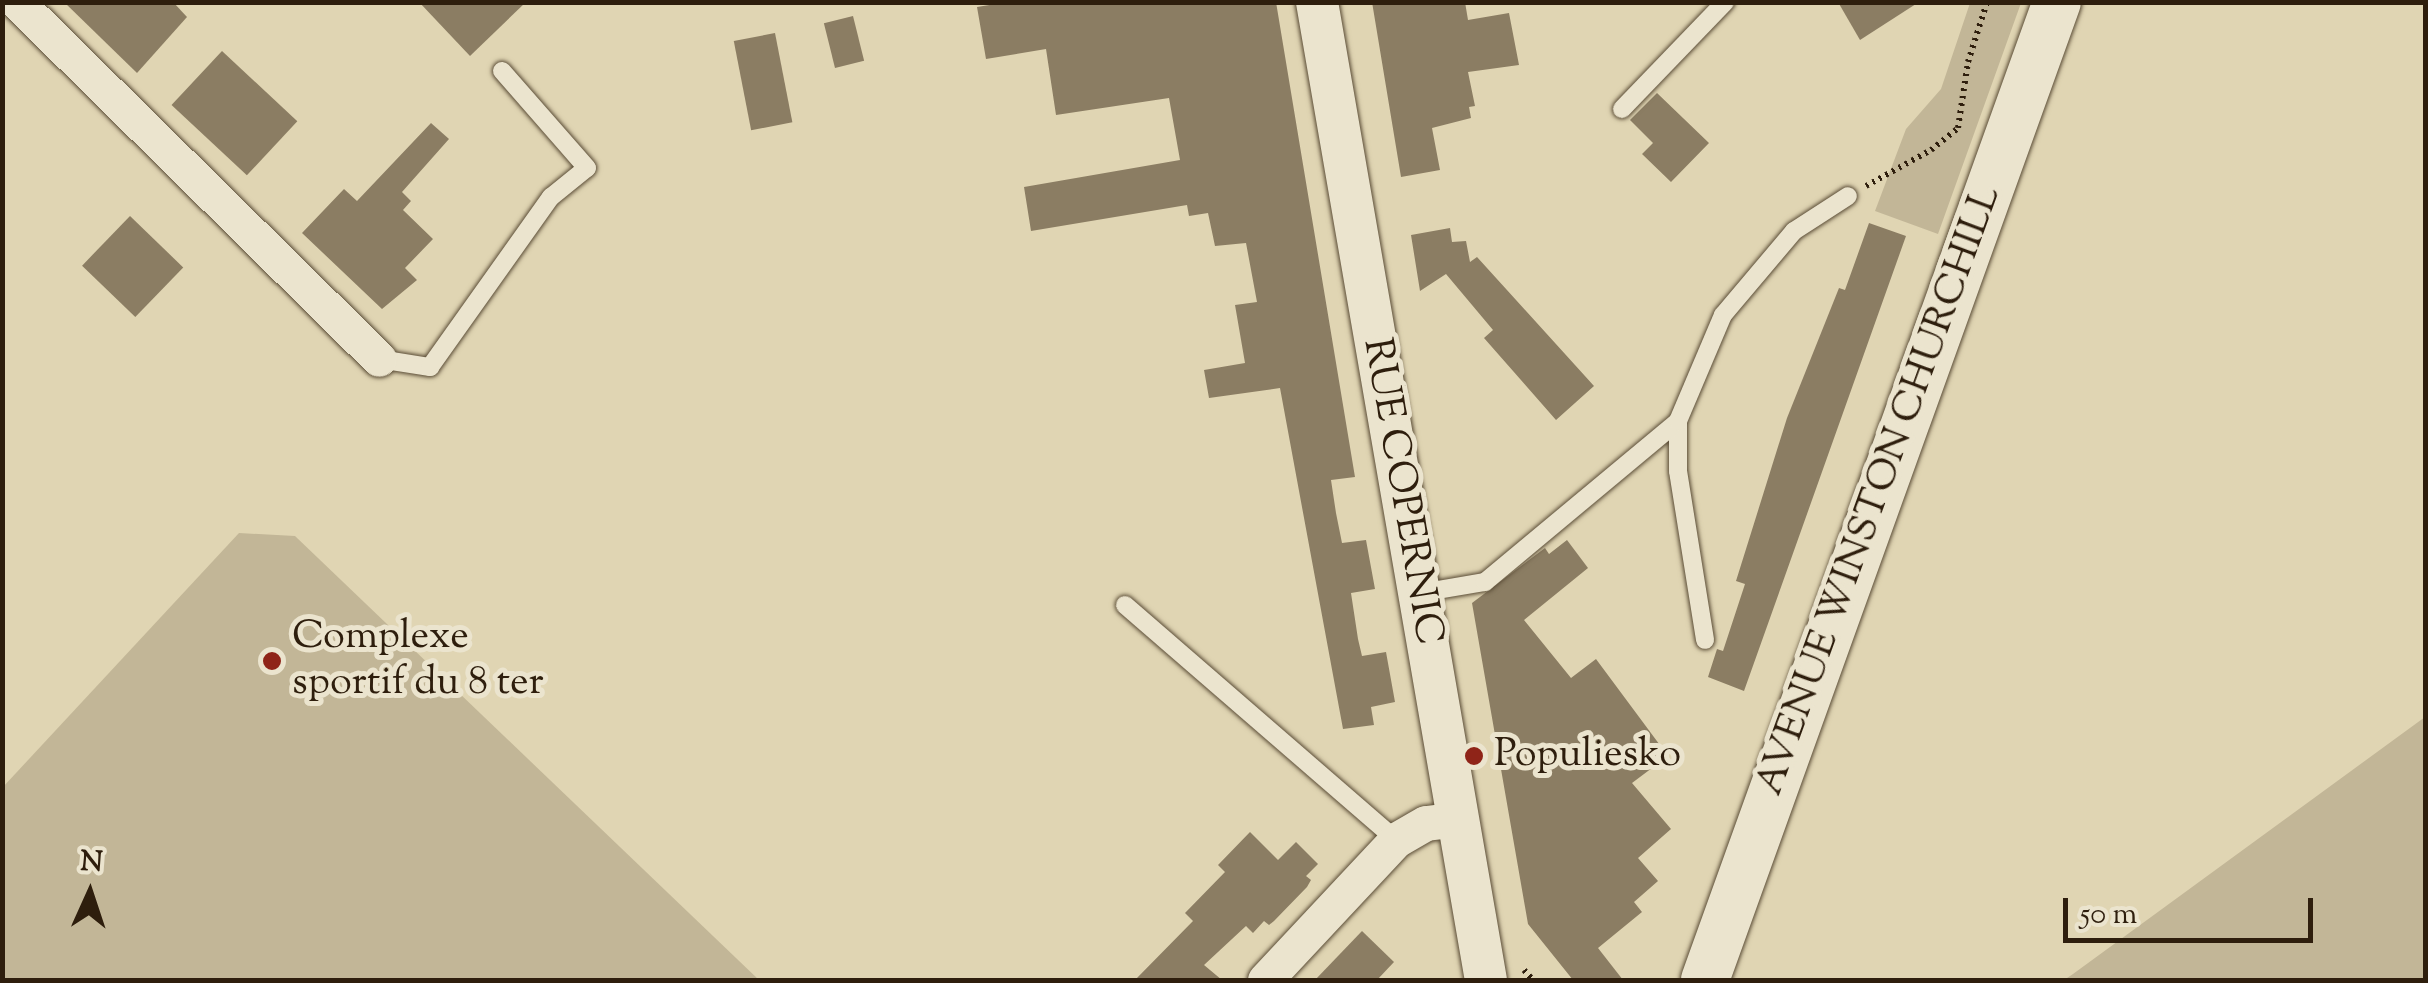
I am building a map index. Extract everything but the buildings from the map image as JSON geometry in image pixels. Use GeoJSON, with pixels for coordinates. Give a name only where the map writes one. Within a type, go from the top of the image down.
{"type":"FeatureCollection","features":[{"type":"Feature","properties":{"kind":"main road","name":"AVENUE WINSTON CHURCHILL"},"geometry":{"type":"LineString","coordinates":[[1705,980],[2057,2]]}},
{"type":"Feature","properties":{"kind":"street"},"geometry":{"type":"LineString","coordinates":[[17,2],[379,359]]}},
{"type":"Feature","properties":{"kind":"street","name":"RUE COPERNIC"},"geometry":{"type":"LineString","coordinates":[[1316,2],[1486,980]]}},
{"type":"Feature","properties":{"kind":"street"},"geometry":{"type":"LineString","coordinates":[[1265,980],[1396,840],[1426,822],[1458,819]]}},
{"type":"Feature","properties":{"kind":"lane"},"geometry":{"type":"LineString","coordinates":[[1622,109],[1725,2]]}},
{"type":"Feature","properties":{"kind":"lane"},"geometry":{"type":"LineString","coordinates":[[379,359],[430,368],[551,197],[588,168],[502,71]]}},
{"type":"Feature","properties":{"kind":"lane"},"geometry":{"type":"LineString","coordinates":[[1704,640],[1678,471],[1678,421],[1722,315],[1794,231],[1848,196]]}},
{"type":"Feature","properties":{"kind":"lane"},"geometry":{"type":"LineString","coordinates":[[1419,594],[1485,582],[1678,421]]}},
{"type":"Feature","properties":{"kind":"lane"},"geometry":{"type":"LineString","coordinates":[[1125,605],[1396,840]]}},
{"type":"Feature","properties":{"kind":"path"},"geometry":{"type":"LineString","coordinates":[[1848,196],[1932,150],[1958,128],[1968,62],[1988,2]]}},
{"type":"Feature","properties":{"kind":"shaded area"},"geometry":{"type":"Polygon","coordinates":[[[1970,3],[2021,3],[1938,234],[1875,211],[1906,129],[1941,89],[1970,3]]]}},
{"type":"Feature","properties":{"kind":"shaded area","name":"Complexe sportif du 8 ter"},"geometry":{"type":"Polygon","coordinates":[[[239,533],[295,536],[759,980],[3,980],[3,787],[239,533]]]}},
{"type":"Feature","properties":{"kind":"shaded area"},"geometry":{"type":"Polygon","coordinates":[[[2425,717],[2425,980],[2064,980],[2073,974],[2425,717]]]}},
{"type":"Feature","properties":{"kind":"place","name":"Complexe sportif du 8 ter"},"geometry":{"type":"Point","coordinates":[272,661]}},
{"type":"Feature","properties":{"kind":"place","name":"Populiesko"},"geometry":{"type":"Point","coordinates":[1474,756]}}]}
